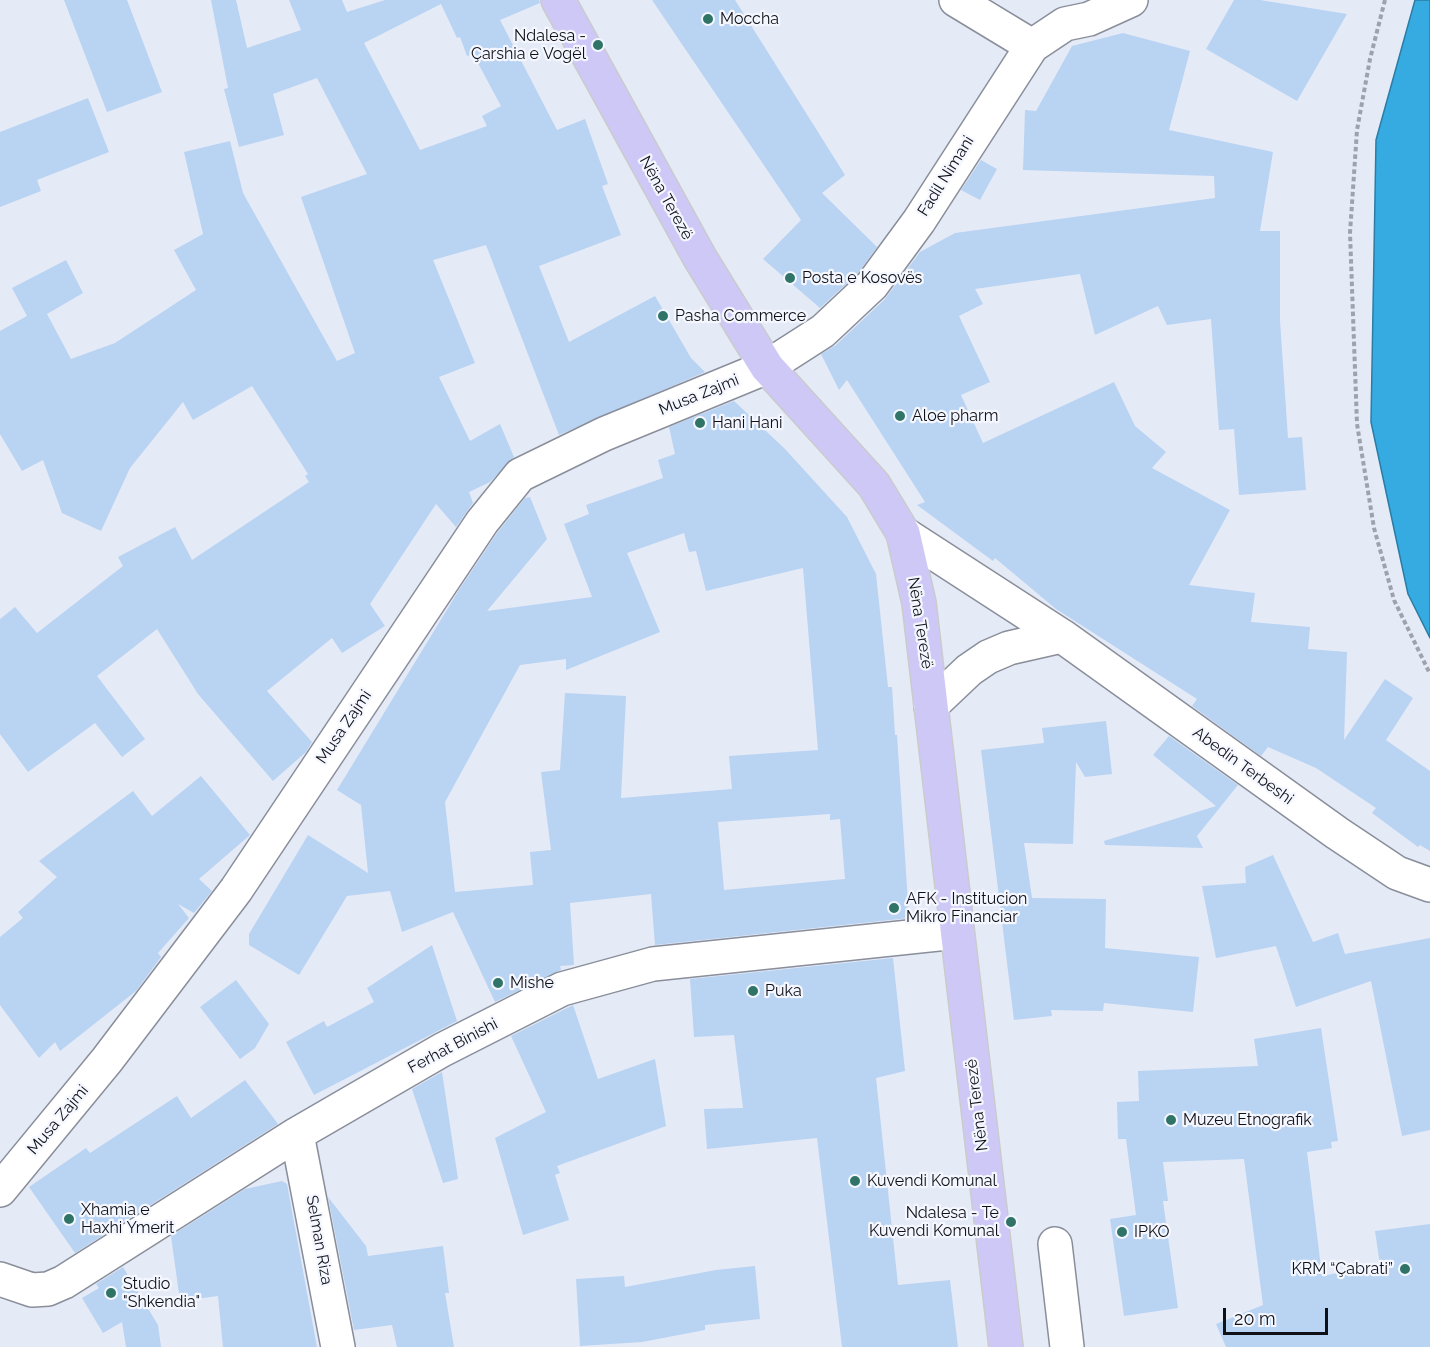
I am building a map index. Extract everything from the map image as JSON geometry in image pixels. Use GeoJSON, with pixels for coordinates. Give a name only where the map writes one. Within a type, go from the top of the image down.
{"type":"FeatureCollection","features":[{"type":"Feature","properties":{"kind":"main road","name":"Nëna Terezë"},"geometry":{"type":"LineString","coordinates":[[558,0],[700,258],[767,367],[874,485],[903,533],[920,603],[1006,1347]]}},
{"type":"Feature","properties":{"kind":"street"},"geometry":{"type":"LineString","coordinates":[[956,0],[1032,46]]}},
{"type":"Feature","properties":{"kind":"street","name":"Fadil Nimani"},"geometry":{"type":"LineString","coordinates":[[767,367],[823,331],[872,285],[919,221],[1032,46],[1065,24],[1089,19],[1131,0]]}},
{"type":"Feature","properties":{"kind":"street","name":"Musa Zajmi"},"geometry":{"type":"LineString","coordinates":[[0,1190],[107,1060],[236,890],[482,522],[520,475],[604,434],[767,367]]}},
{"type":"Feature","properties":{"kind":"street","name":"Abedin Terbeshi"},"geometry":{"type":"LineString","coordinates":[[903,533],[1062,636],[1337,833],[1398,873],[1430,885]]}},
{"type":"Feature","properties":{"kind":"street"},"geometry":{"type":"LineString","coordinates":[[931,706],[969,670],[988,657],[1009,648],[1062,636]]}},
{"type":"Feature","properties":{"kind":"street","name":"Ferhat Binishi"},"geometry":{"type":"LineString","coordinates":[[0,1279],[32,1290],[48,1289],[64,1282],[297,1134],[442,1050],[562,989],[653,964],[957,932]]}},
{"type":"Feature","properties":{"kind":"street","name":"Selman Riza"},"geometry":{"type":"LineString","coordinates":[[297,1134],[338,1347]]}},
{"type":"Feature","properties":{"kind":"street"},"geometry":{"type":"LineString","coordinates":[[1054,1244],[1067,1347]]}},
{"type":"Feature","properties":{"kind":"path"},"geometry":{"type":"LineString","coordinates":[[1385,0],[1370,59],[1357,130],[1350,233],[1358,424],[1374,528],[1394,600],[1430,674]]}},
{"type":"Feature","properties":{"kind":"water"},"geometry":{"type":"Polygon","coordinates":[[[1415,0],[1430,0],[1430,638],[1408,594],[1371,422],[1376,140],[1415,0]]]}},
{"type":"Feature","properties":{"kind":"building"},"geometry":{"type":"Polygon","coordinates":[[[64,0],[127,0],[162,92],[107,112],[64,0]]]}},
{"type":"Feature","properties":{"kind":"building"},"geometry":{"type":"Polygon","coordinates":[[[211,0],[236,0],[247,48],[301,30],[289,0],[342,0],[347,12],[385,0],[539,0],[540,3],[500,20],[557,130],[585,119],[608,184],[602,186],[621,235],[539,266],[569,342],[655,296],[691,358],[705,372],[559,435],[486,245],[433,260],[475,363],[439,377],[470,441],[500,424],[514,457],[490,482],[469,492],[473,503],[456,527],[436,504],[370,604],[385,626],[342,653],[332,638],[267,691],[312,742],[306,752],[273,781],[198,694],[157,629],[97,676],[145,739],[122,757],[95,723],[28,772],[0,734],[0,619],[15,607],[37,633],[123,566],[118,557],[175,527],[192,560],[309,482],[305,476],[308,474],[252,386],[193,420],[183,402],[130,468],[101,531],[62,513],[43,460],[22,471],[0,434],[0,331],[27,316],[12,288],[66,260],[83,293],[47,314],[71,359],[115,343],[196,290],[174,250],[203,234],[184,152],[230,141],[243,193],[337,361],[355,353],[301,197],[367,174],[317,78],[273,94],[284,135],[239,147],[224,89],[228,88],[211,0]],[[441,4],[364,43],[420,150],[487,126],[482,116],[501,106],[473,54],[467,56],[460,37],[457,38],[441,4]]]}},
{"type":"Feature","properties":{"kind":"building"},"geometry":{"type":"Polygon","coordinates":[[[652,0],[735,0],[845,175],[822,193],[877,247],[858,273],[820,308],[763,259],[801,220],[652,0]]]}},
{"type":"Feature","properties":{"kind":"building"},"geometry":{"type":"Polygon","coordinates":[[[1234,0],[1260,0],[1347,14],[1297,101],[1206,49],[1234,0]]]}},
{"type":"Feature","properties":{"kind":"building"},"geometry":{"type":"Polygon","coordinates":[[[1123,33],[1190,51],[1169,130],[1273,152],[1260,231],[1280,231],[1280,321],[1288,438],[1302,437],[1306,490],[1239,495],[1234,429],[1219,430],[1211,319],[1167,325],[1158,306],[1095,335],[1080,274],[975,289],[983,304],[959,316],[990,382],[961,395],[983,443],[1114,382],[1135,426],[1166,452],[1152,468],[1230,510],[1189,585],[1255,593],[1251,622],[1310,627],[1308,649],[1347,652],[1344,740],[1385,679],[1413,698],[1386,740],[1430,771],[1430,851],[1420,845],[1418,847],[1372,813],[1376,808],[1316,768],[1268,747],[1261,756],[1192,706],[1197,699],[1056,609],[995,558],[993,561],[917,505],[925,502],[847,380],[839,390],[821,354],[836,345],[885,299],[920,252],[955,233],[1215,198],[1214,176],[1023,170],[1025,110],[1036,111],[1072,46],[1123,33]]]}},
{"type":"Feature","properties":{"kind":"building"},"geometry":{"type":"Polygon","coordinates":[[[88,98],[109,152],[37,180],[41,191],[0,207],[0,132],[88,98]]]}},
{"type":"Feature","properties":{"kind":"building"},"geometry":{"type":"Polygon","coordinates":[[[981,160],[997,169],[980,200],[961,190],[981,160]]]}},
{"type":"Feature","properties":{"kind":"building"},"geometry":{"type":"Polygon","coordinates":[[[734,401],[785,449],[847,517],[876,574],[888,687],[892,687],[895,735],[897,735],[909,918],[655,945],[651,894],[570,903],[574,965],[560,966],[561,970],[495,1002],[453,912],[402,932],[390,891],[347,896],[299,975],[249,945],[249,934],[308,835],[368,873],[361,805],[337,790],[459,590],[497,533],[525,498],[530,497],[547,539],[487,611],[592,597],[564,524],[589,514],[586,505],[663,478],[658,460],[675,454],[669,427],[734,401]],[[684,533],[627,553],[660,632],[566,670],[566,659],[520,665],[445,802],[455,892],[533,885],[530,852],[551,850],[541,772],[560,770],[565,693],[626,696],[621,798],[732,789],[729,756],[818,750],[803,568],[706,591],[696,551],[689,552],[684,533]],[[830,814],[718,822],[724,890],[845,879],[840,819],[830,820],[830,814]]]}},
{"type":"Feature","properties":{"kind":"building"},"geometry":{"type":"Polygon","coordinates":[[[1106,721],[1112,774],[1085,777],[1076,762],[1073,844],[1024,843],[1032,898],[1106,899],[1105,948],[1199,957],[1193,1012],[1104,1003],[1103,1011],[1051,1010],[1052,1016],[1014,1020],[981,750],[1044,743],[1042,728],[1106,721]]]}},
{"type":"Feature","properties":{"kind":"building"},"geometry":{"type":"Polygon","coordinates":[[[1169,736],[1238,785],[1197,836],[1203,848],[1105,845],[1104,841],[1216,806],[1153,755],[1169,736]]]}},
{"type":"Feature","properties":{"kind":"building"},"geometry":{"type":"Polygon","coordinates":[[[201,776],[250,835],[199,879],[212,891],[194,913],[178,904],[189,918],[158,953],[161,957],[136,991],[60,1051],[55,1042],[39,1058],[0,1005],[0,937],[23,918],[18,912],[57,877],[39,861],[133,791],[152,816],[201,776]]]}},
{"type":"Feature","properties":{"kind":"building"},"geometry":{"type":"Polygon","coordinates":[[[1273,855],[1313,942],[1338,933],[1345,954],[1430,938],[1430,1130],[1402,1136],[1371,981],[1296,1007],[1276,946],[1216,958],[1202,886],[1246,883],[1245,867],[1273,855]]]}},
{"type":"Feature","properties":{"kind":"building"},"geometry":{"type":"Polygon","coordinates":[[[432,945],[457,1021],[314,1095],[286,1042],[324,1021],[327,1027],[374,1002],[367,988],[432,945]]]}},
{"type":"Feature","properties":{"kind":"building"},"geometry":{"type":"Polygon","coordinates":[[[893,958],[905,1071],[876,1078],[898,1285],[950,1280],[958,1347],[842,1347],[817,1138],[707,1149],[704,1109],[743,1108],[734,1035],[694,1037],[690,979],[893,958]]]}},
{"type":"Feature","properties":{"kind":"building"},"geometry":{"type":"Polygon","coordinates":[[[236,980],[269,1024],[255,1048],[240,1059],[200,1007],[236,980]]]}},
{"type":"Feature","properties":{"kind":"building"},"geometry":{"type":"Polygon","coordinates":[[[573,1005],[598,1079],[655,1059],[666,1126],[557,1166],[560,1173],[555,1175],[569,1220],[523,1235],[495,1138],[546,1112],[511,1036],[573,1005]]]}},
{"type":"Feature","properties":{"kind":"building"},"geometry":{"type":"Polygon","coordinates":[[[1321,1028],[1338,1141],[1331,1142],[1332,1148],[1307,1152],[1322,1276],[1380,1265],[1375,1231],[1430,1224],[1430,1347],[1226,1347],[1216,1324],[1263,1305],[1244,1159],[1163,1162],[1168,1201],[1163,1201],[1178,1308],[1124,1316],[1110,1219],[1136,1215],[1126,1139],[1118,1139],[1117,1102],[1139,1101],[1138,1071],[1258,1066],[1254,1039],[1321,1028]]]}},
{"type":"Feature","properties":{"kind":"building"},"geometry":{"type":"Polygon","coordinates":[[[442,1072],[458,1179],[443,1183],[412,1089],[442,1072]]]}},
{"type":"Feature","properties":{"kind":"building"},"geometry":{"type":"Polygon","coordinates":[[[245,1080],[278,1124],[75,1253],[29,1187],[86,1148],[90,1153],[177,1096],[191,1118],[245,1080]]]}},
{"type":"Feature","properties":{"kind":"building"},"geometry":{"type":"Polygon","coordinates":[[[282,1181],[287,1184],[317,1347],[223,1347],[218,1296],[180,1301],[171,1236],[245,1189],[282,1181]]]}},
{"type":"Feature","properties":{"kind":"building"},"geometry":{"type":"Polygon","coordinates":[[[328,1197],[366,1246],[368,1256],[443,1246],[449,1293],[445,1293],[454,1347],[397,1347],[392,1325],[354,1330],[328,1197]]]}},
{"type":"Feature","properties":{"kind":"building"},"geometry":{"type":"Polygon","coordinates":[[[755,1266],[760,1319],[705,1325],[705,1330],[642,1342],[580,1346],[576,1279],[624,1276],[625,1287],[716,1270],[755,1266]]]}},
{"type":"Feature","properties":{"kind":"building"},"geometry":{"type":"Polygon","coordinates":[[[123,1267],[158,1325],[161,1347],[126,1347],[122,1322],[103,1333],[82,1298],[99,1288],[96,1284],[123,1267]]]}},
{"type":"Feature","properties":{"kind":"place","name":"Moccha"},"geometry":{"type":"Point","coordinates":[708,19]}},
{"type":"Feature","properties":{"kind":"place","name":"Ndalesa - Çarshia e Vogël"},"geometry":{"type":"Point","coordinates":[598,45]}},
{"type":"Feature","properties":{"kind":"place","name":"Posta e Kosovës"},"geometry":{"type":"Point","coordinates":[790,278]}},
{"type":"Feature","properties":{"kind":"place","name":"Pasha Commerce"},"geometry":{"type":"Point","coordinates":[663,316]}},
{"type":"Feature","properties":{"kind":"place","name":"Aloe pharm"},"geometry":{"type":"Point","coordinates":[900,416]}},
{"type":"Feature","properties":{"kind":"place","name":"Hani Hani"},"geometry":{"type":"Point","coordinates":[700,423]}},
{"type":"Feature","properties":{"kind":"place","name":"AFK - Institucion Mikro Financiar"},"geometry":{"type":"Point","coordinates":[894,908]}},
{"type":"Feature","properties":{"kind":"place","name":"Mishe"},"geometry":{"type":"Point","coordinates":[498,983]}},
{"type":"Feature","properties":{"kind":"place","name":"Puka"},"geometry":{"type":"Point","coordinates":[753,991]}},
{"type":"Feature","properties":{"kind":"place","name":"Muzeu Etnografik"},"geometry":{"type":"Point","coordinates":[1171,1120]}},
{"type":"Feature","properties":{"kind":"place","name":"Kuvendi Komunal"},"geometry":{"type":"Point","coordinates":[855,1181]}},
{"type":"Feature","properties":{"kind":"place","name":"Xhamia e Haxhi Ymerit"},"geometry":{"type":"Point","coordinates":[69,1219]}},
{"type":"Feature","properties":{"kind":"place","name":"Ndalesa - Te Kuvendi Komunal"},"geometry":{"type":"Point","coordinates":[1011,1222]}},
{"type":"Feature","properties":{"kind":"place","name":"IPKO"},"geometry":{"type":"Point","coordinates":[1122,1232]}},
{"type":"Feature","properties":{"kind":"place","name":"KRM “Çabrati”"},"geometry":{"type":"Point","coordinates":[1405,1269]}},
{"type":"Feature","properties":{"kind":"place","name":"Studio \"Shkendia\""},"geometry":{"type":"Point","coordinates":[111,1293]}}]}
